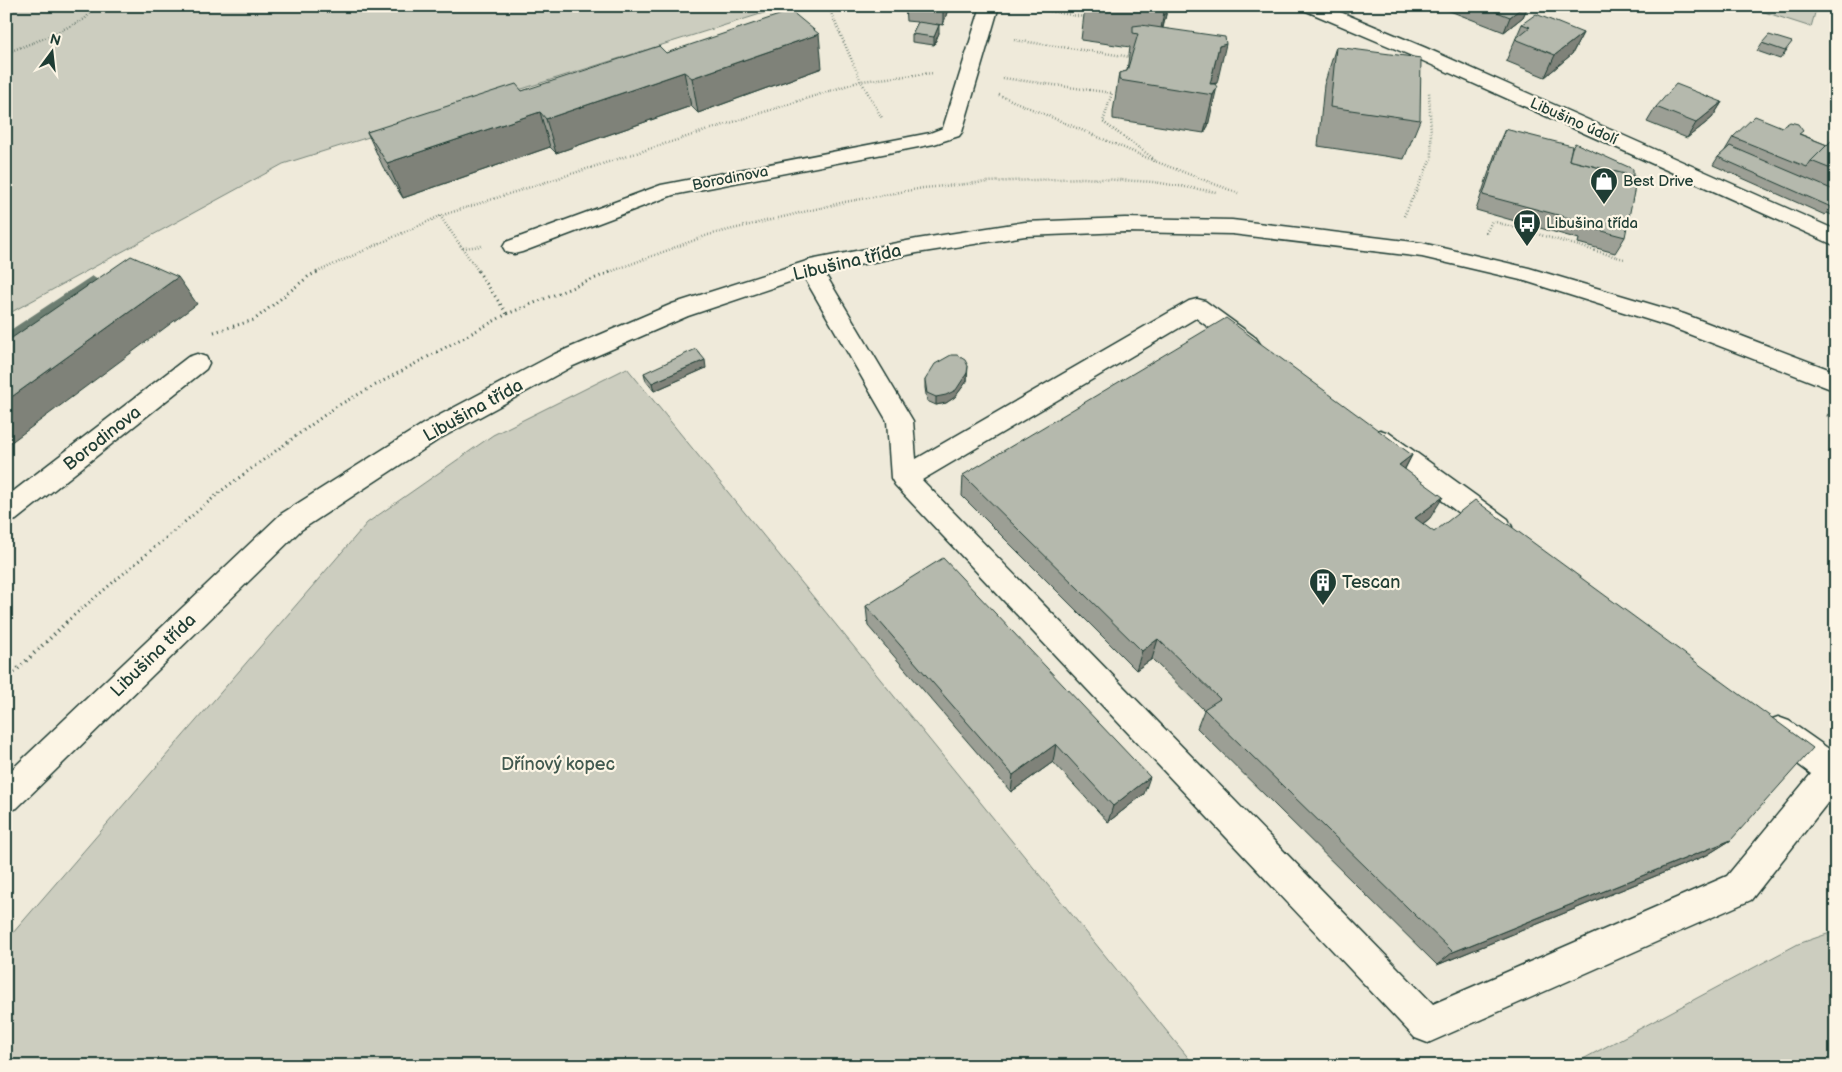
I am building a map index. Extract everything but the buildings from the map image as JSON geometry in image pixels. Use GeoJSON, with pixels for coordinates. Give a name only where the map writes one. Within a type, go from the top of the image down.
{"type":"FeatureCollection","features":[{"type":"Feature","properties":{"kind":"street","name":"Borodinova"},"geometry":{"type":"LineString","coordinates":[[514,247],[668,190],[934,138],[952,132],[990,6]]}},
{"type":"Feature","properties":{"kind":"street","name":"Libušino údolí"},"geometry":{"type":"LineString","coordinates":[[1310,6],[1419,52],[1836,239]]}},
{"type":"Feature","properties":{"kind":"street","name":"Libušina třída"},"geometry":{"type":"LineString","coordinates":[[6,797],[292,522],[432,432],[564,360],[680,310],[810,267],[917,246],[1025,229],[1125,225],[1232,227],[1422,250],[1529,275],[1676,320],[1836,382]]}},
{"type":"Feature","properties":{"kind":"street"},"geometry":{"type":"LineString","coordinates":[[810,267],[900,421],[904,478],[1428,1025],[1739,888],[1833,771],[1761,718]]}},
{"type":"Feature","properties":{"kind":"street"},"geometry":{"type":"LineString","coordinates":[[904,478],[1197,307],[1270,360]]}},
{"type":"Feature","properties":{"kind":"street","name":"Borodinova"},"geometry":{"type":"LineString","coordinates":[[6,512],[197,363]]}},
{"type":"Feature","properties":{"kind":"street"},"geometry":{"type":"LineString","coordinates":[[1358,425],[1519,542]]}},
{"type":"Feature","properties":{"kind":"path"},"geometry":{"type":"LineString","coordinates":[[6,53],[45,38],[85,19],[96,6]]}},
{"type":"Feature","properties":{"kind":"path"},"geometry":{"type":"LineString","coordinates":[[828,6],[861,81],[880,114]]}},
{"type":"Feature","properties":{"kind":"path"},"geometry":{"type":"LineString","coordinates":[[1020,6],[1082,17]]}},
{"type":"Feature","properties":{"kind":"path"},"geometry":{"type":"LineString","coordinates":[[1008,40],[1136,58]]}},
{"type":"Feature","properties":{"kind":"path"},"geometry":{"type":"LineString","coordinates":[[206,335],[254,320],[309,276],[440,216],[861,81],[937,73]]}},
{"type":"Feature","properties":{"kind":"path"},"geometry":{"type":"LineString","coordinates":[[996,77],[1112,93],[1103,122],[1157,162]]}},
{"type":"Feature","properties":{"kind":"path"},"geometry":{"type":"LineString","coordinates":[[991,91],[1157,162],[1242,195]]}},
{"type":"Feature","properties":{"kind":"path"},"geometry":{"type":"LineString","coordinates":[[1402,221],[1432,157],[1429,91]]}},
{"type":"Feature","properties":{"kind":"path"},"geometry":{"type":"LineString","coordinates":[[440,216],[507,314]]}},
{"type":"Feature","properties":{"kind":"path"},"geometry":{"type":"LineString","coordinates":[[1485,236],[1492,221],[1624,259]]}},
{"type":"Feature","properties":{"kind":"path"},"geometry":{"type":"LineString","coordinates":[[1827,415],[1836,419]]}},
{"type":"Feature","properties":{"kind":"green space"},"geometry":{"type":"Polygon","coordinates":[[[6,6],[786,6],[283,164],[6,315],[6,6]]]}},
{"type":"Feature","properties":{"kind":"green space"},"geometry":{"type":"Polygon","coordinates":[[[1756,6],[1817,6],[1811,27],[1755,9],[1756,6]]]}},
{"type":"Feature","properties":{"kind":"green space","name":"Dřínový kopec"},"geometry":{"type":"Polygon","coordinates":[[[627,368],[1195,1066],[6,1066],[6,941],[367,523],[493,435],[627,368]]]}},
{"type":"Feature","properties":{"kind":"green space"},"geometry":{"type":"Polygon","coordinates":[[[1836,931],[1836,1066],[1570,1066],[1798,944],[1836,931]]]}},
{"type":"Feature","properties":{"kind":"waterway"},"geometry":{"type":"LineString","coordinates":[[6,339],[92,280]]}},
{"type":"Feature","properties":{"kind":"place","name":"Best Drive"},"geometry":{"type":"Point","coordinates":[1604,205]}},
{"type":"Feature","properties":{"kind":"place","name":"Libušina třída"},"geometry":{"type":"Point","coordinates":[1527,247]}},
{"type":"Feature","properties":{"kind":"place","name":"Tescan"},"geometry":{"type":"Point","coordinates":[1323,606]}}]}
